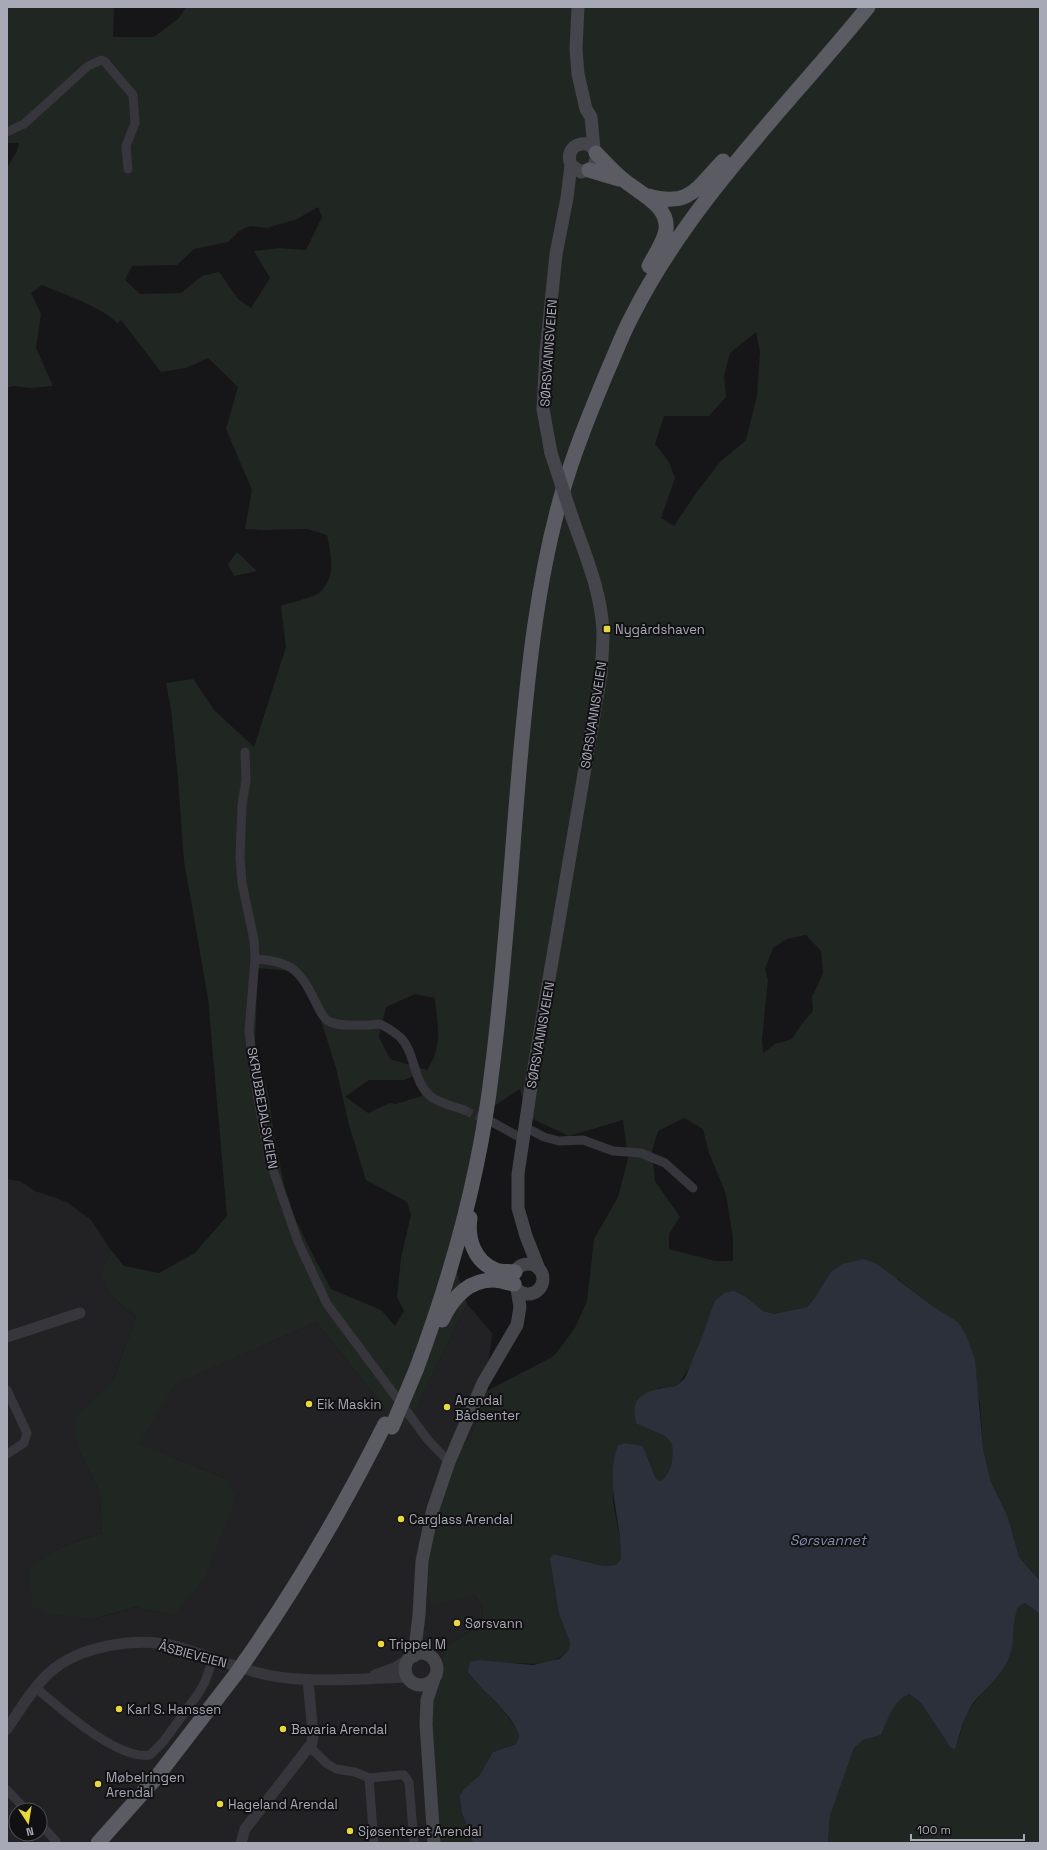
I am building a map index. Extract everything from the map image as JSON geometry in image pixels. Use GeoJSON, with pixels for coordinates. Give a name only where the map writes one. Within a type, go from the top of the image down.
{"type":"FeatureCollection","features":[{"type":"Feature","properties":{"kind":"highway"},"geometry":{"type":"LineString","coordinates":[[646,195],[671,200],[687,196],[696,190],[842,29],[859,7]]}},
{"type":"Feature","properties":{"kind":"highway"},"geometry":{"type":"LineString","coordinates":[[516,1278],[496,1270],[483,1261],[475,1252],[470,1242],[468,1228],[493,1064],[528,671],[542,584],[561,498],[585,425],[629,321],[674,242],[728,170],[868,7]]}},
{"type":"Feature","properties":{"kind":"highway"},"geometry":{"type":"LineString","coordinates":[[595,151],[624,181]]}},
{"type":"Feature","properties":{"kind":"highway"},"geometry":{"type":"LineString","coordinates":[[642,280],[669,234],[723,161]]}},
{"type":"Feature","properties":{"kind":"highway"},"geometry":{"type":"LineString","coordinates":[[413,1369],[462,1198],[475,1133],[485,1066],[521,665],[536,578],[557,489],[583,410],[611,343],[666,232],[666,221],[659,208],[646,195],[624,181],[610,175],[587,171]]}},
{"type":"Feature","properties":{"kind":"highway"},"geometry":{"type":"LineString","coordinates":[[108,1843],[158,1787],[240,1675],[311,1575],[361,1490],[413,1369],[449,1278],[479,1156]]}},
{"type":"Feature","properties":{"kind":"highway"},"geometry":{"type":"LineString","coordinates":[[413,1369],[449,1304],[467,1287],[473,1283],[484,1280],[516,1278]]}},
{"type":"Feature","properties":{"kind":"highway"},"geometry":{"type":"LineString","coordinates":[[98,1843],[155,1779],[240,1675]]}},
{"type":"Feature","properties":{"kind":"main road"},"geometry":{"type":"LineString","coordinates":[[578,7],[577,66],[586,109],[584,131],[570,152],[569,156],[571,165],[577,170],[587,171],[595,165],[595,151],[591,117],[586,109]]}},
{"type":"Feature","properties":{"kind":"main road"},"geometry":{"type":"LineString","coordinates":[[575,146],[583,144],[591,146],[595,151]]}},
{"type":"Feature","properties":{"kind":"main road","name":"SØRSVANNSVEIEN"},"geometry":{"type":"LineString","coordinates":[[539,1269],[526,1236],[517,1200],[518,1174],[600,674],[603,631],[596,585],[551,453],[543,409],[546,352],[556,254],[561,221],[567,198],[571,165]]}},
{"type":"Feature","properties":{"kind":"main road","name":"SØRSVANNSVEIEN"},"geometry":{"type":"LineString","coordinates":[[567,198],[587,171]]}},
{"type":"Feature","properties":{"kind":"main road","name":"SØRSVANNSVEIEN"},"geometry":{"type":"LineString","coordinates":[[517,1325],[520,1307],[516,1278],[523,1259],[526,1236]]}},
{"type":"Feature","properties":{"kind":"main road"},"geometry":{"type":"LineString","coordinates":[[531,1265],[539,1269],[543,1281],[539,1289],[536,1292],[526,1294],[516,1278],[531,1265]]}},
{"type":"Feature","properties":{"kind":"main road","name":"SØRSVANNSVEIEN"},"geometry":{"type":"LineString","coordinates":[[411,1657],[419,1614],[420,1577],[424,1547],[433,1509],[449,1462],[483,1383],[517,1325],[520,1323],[536,1292]]}},
{"type":"Feature","properties":{"kind":"main road","name":"SØRSVANNSVEIEN"},"geometry":{"type":"LineString","coordinates":[[419,1614],[426,1649],[432,1657]]}},
{"type":"Feature","properties":{"kind":"main road"},"geometry":{"type":"LineString","coordinates":[[426,1724],[416,1690],[409,1679],[405,1668],[411,1657],[423,1654],[432,1657],[437,1667],[427,1700],[426,1724],[434,1843]]}},
{"type":"Feature","properties":{"kind":"main road"},"geometry":{"type":"LineString","coordinates":[[409,1679],[420,1685],[430,1683],[434,1679]]}},
{"type":"Feature","properties":{"kind":"street"},"geometry":{"type":"LineString","coordinates":[[7,132],[24,124],[88,66],[101,60],[105,62],[133,95],[135,101],[135,123],[126,146],[128,169]]}},
{"type":"Feature","properties":{"kind":"street","name":"SKRUBBEDALSVEIEN"},"geometry":{"type":"LineString","coordinates":[[245,752],[246,780],[242,804],[240,857],[242,883],[254,940],[255,959],[249,1031],[257,1094],[269,1158],[298,1242],[327,1304],[428,1440],[449,1462]]}},
{"type":"Feature","properties":{"kind":"street"},"geometry":{"type":"LineString","coordinates":[[255,959],[276,962],[296,971],[304,979],[322,1015],[328,1021],[343,1024],[378,1024],[393,1032],[406,1045],[411,1055],[418,1080],[426,1091],[442,1103],[464,1110]]}},
{"type":"Feature","properties":{"kind":"street"},"geometry":{"type":"LineString","coordinates":[[492,1122],[524,1133],[559,1141],[583,1140],[613,1151],[641,1153],[665,1163],[693,1188]]}},
{"type":"Feature","properties":{"kind":"street"},"geometry":{"type":"LineString","coordinates":[[7,1337],[80,1313]]}},
{"type":"Feature","properties":{"kind":"street"},"geometry":{"type":"LineString","coordinates":[[7,1390],[26,1433],[24,1443],[7,1454]]}},
{"type":"Feature","properties":{"kind":"street","name":"ÅSBIEVEIEN"},"geometry":{"type":"LineString","coordinates":[[7,1729],[36,1688],[50,1672],[66,1662],[98,1649],[128,1642],[166,1645],[260,1673],[308,1680],[409,1679]]}},
{"type":"Feature","properties":{"kind":"street","name":"ÅSBIEVEIEN"},"geometry":{"type":"LineString","coordinates":[[363,1679],[395,1668],[411,1657]]}},
{"type":"Feature","properties":{"kind":"street"},"geometry":{"type":"LineString","coordinates":[[36,1688],[108,1743],[128,1752],[150,1755],[163,1742],[198,1694],[205,1682],[213,1659]]}},
{"type":"Feature","properties":{"kind":"street"},"geometry":{"type":"LineString","coordinates":[[241,1843],[245,1829],[310,1747],[313,1734],[308,1680]]}},
{"type":"Feature","properties":{"kind":"street"},"geometry":{"type":"LineString","coordinates":[[310,1747],[326,1764],[336,1769],[355,1772],[369,1778],[404,1775],[407,1778],[410,1787],[414,1843]]}},
{"type":"Feature","properties":{"kind":"street"},"geometry":{"type":"LineString","coordinates":[[369,1778],[374,1843]]}},
{"type":"Feature","properties":{"kind":"street"},"geometry":{"type":"LineString","coordinates":[[7,1790],[18,1802]]}},
{"type":"Feature","properties":{"kind":"street"},"geometry":{"type":"LineString","coordinates":[[48,1832],[56,1841]]}},
{"type":"Feature","properties":{"kind":"shaded area"},"geometry":{"type":"Polygon","coordinates":[[[7,7],[114,7],[113,37],[154,37],[179,18],[186,7],[1040,7],[1040,1581],[1019,1557],[1008,1517],[991,1482],[983,1448],[980,1404],[958,1322],[934,1307],[898,1279],[830,1273],[807,1307],[774,1314],[763,1311],[746,1297],[714,1302],[699,1346],[683,1378],[676,1386],[658,1388],[637,1424],[665,1436],[672,1444],[672,1460],[668,1473],[661,1481],[656,1479],[643,1446],[625,1443],[618,1445],[613,1501],[621,1544],[621,1559],[616,1565],[604,1566],[554,1554],[559,1614],[570,1643],[568,1651],[553,1661],[546,1663],[502,1663],[468,1672],[503,1710],[515,1726],[519,1736],[516,1744],[493,1752],[479,1776],[464,1789],[462,1813],[473,1843],[438,1843],[429,1714],[442,1671],[444,1647],[482,1625],[483,1605],[474,1595],[431,1605],[424,1566],[441,1476],[472,1434],[485,1392],[554,1356],[575,1328],[587,1301],[594,1239],[618,1197],[628,1158],[623,1120],[569,1136],[526,1116],[520,1089],[494,1106],[454,1264],[467,1304],[405,1430],[380,1402],[316,1322],[175,1384],[139,1444],[227,1479],[236,1498],[204,1579],[176,1613],[165,1614],[135,1607],[93,1619],[48,1614],[32,1607],[29,1569],[62,1547],[102,1533],[100,1493],[80,1453],[75,1434],[76,1417],[113,1381],[136,1316],[114,1299],[101,1274],[111,1250],[124,1266],[159,1273],[195,1253],[227,1216],[208,998],[184,861],[171,709],[166,683],[193,679],[215,711],[254,747],[286,647],[281,606],[319,593],[325,587],[328,580],[331,558],[327,535],[307,529],[245,529],[252,490],[226,429],[238,387],[208,358],[186,368],[161,372],[121,320],[118,324],[93,306],[42,285],[31,293],[41,314],[36,348],[53,386],[31,388],[13,386],[7,388],[7,168],[17,151],[19,143],[7,143],[7,7]],[[318,207],[297,219],[267,228],[250,226],[239,231],[228,242],[194,249],[177,265],[132,266],[125,280],[140,294],[181,293],[202,276],[219,272],[238,299],[251,308],[270,278],[254,251],[279,248],[306,250],[322,217],[318,207]],[[756,332],[730,353],[724,376],[726,397],[709,416],[664,416],[655,444],[669,462],[675,478],[661,518],[674,526],[699,489],[720,462],[746,440],[757,396],[760,352],[756,332]],[[806,935],[787,939],[773,948],[765,969],[768,980],[762,1039],[763,1053],[775,1044],[792,1039],[813,1011],[812,997],[823,973],[821,951],[806,935]],[[258,968],[255,1044],[269,1098],[284,1185],[296,1221],[331,1289],[381,1310],[395,1326],[404,1311],[397,1297],[401,1258],[411,1215],[407,1202],[366,1180],[349,1125],[336,1068],[315,1002],[292,971],[258,968]],[[415,994],[386,1007],[379,1037],[390,1059],[427,1070],[436,1052],[438,1044],[435,998],[415,994]],[[419,1074],[404,1080],[369,1080],[345,1097],[368,1113],[390,1103],[396,1104],[422,1096],[419,1074]],[[684,1118],[658,1131],[652,1151],[655,1181],[680,1217],[669,1234],[669,1249],[715,1261],[733,1261],[733,1238],[726,1194],[709,1153],[703,1129],[684,1118]]]}},
{"type":"Feature","properties":{"kind":"shaded area"},"geometry":{"type":"Polygon","coordinates":[[[237,552],[257,571],[234,576],[228,564],[237,552]]]}},
{"type":"Feature","properties":{"kind":"shaded area"},"geometry":{"type":"Polygon","coordinates":[[[7,1179],[20,1181],[35,1191],[67,1202],[91,1220],[111,1250],[102,1274],[114,1299],[136,1316],[113,1381],[101,1394],[80,1453],[100,1493],[102,1533],[62,1547],[93,1619],[135,1607],[165,1614],[227,1479],[138,1444],[174,1384],[316,1322],[380,1402],[405,1429],[467,1304],[492,1333],[485,1392],[472,1434],[441,1476],[474,1595],[483,1605],[482,1625],[444,1647],[442,1671],[429,1714],[438,1843],[7,1843],[7,1179]]]}},
{"type":"Feature","properties":{"kind":"shaded area"},"geometry":{"type":"Polygon","coordinates":[[[1025,1603],[1040,1614],[1040,1843],[828,1843],[830,1816],[854,1748],[863,1740],[881,1735],[898,1701],[908,1694],[921,1703],[950,1747],[955,1750],[967,1713],[1010,1655],[1013,1618],[1018,1607],[1025,1603]]]}},
{"type":"Feature","properties":{"kind":"water","name":"Sørsvannet"},"geometry":{"type":"Polygon","coordinates":[[[864,1259],[877,1264],[934,1307],[958,1322],[966,1335],[975,1360],[983,1448],[991,1482],[1008,1517],[1019,1557],[1040,1581],[1040,1614],[1025,1603],[1018,1607],[1014,1620],[1010,1655],[1007,1662],[1004,1668],[971,1707],[963,1725],[955,1750],[950,1747],[921,1703],[909,1694],[903,1697],[892,1711],[881,1735],[863,1740],[854,1748],[830,1816],[828,1843],[473,1843],[462,1813],[460,1796],[464,1789],[479,1776],[493,1752],[516,1744],[519,1736],[515,1726],[503,1710],[468,1672],[470,1662],[478,1660],[533,1665],[559,1659],[568,1651],[570,1643],[559,1614],[550,1558],[554,1554],[604,1566],[616,1565],[621,1559],[621,1545],[613,1488],[614,1459],[618,1445],[625,1443],[643,1446],[656,1479],[661,1481],[670,1469],[672,1444],[665,1436],[637,1424],[635,1405],[638,1399],[651,1391],[676,1386],[685,1378],[702,1337],[714,1302],[724,1293],[734,1291],[746,1297],[763,1311],[774,1314],[807,1307],[830,1273],[842,1264],[864,1259]]]}},
{"type":"Feature","properties":{"kind":"tunnel"},"geometry":{"type":"LineString","coordinates":[[464,1110],[489,1121]]}},
{"type":"Feature","properties":{"kind":"place","name":"Nygårdshaven"},"geometry":{"type":"Point","coordinates":[607,629]}},
{"type":"Feature","properties":{"kind":"place","name":"Eik Maskin"},"geometry":{"type":"Point","coordinates":[309,1404]}},
{"type":"Feature","properties":{"kind":"place","name":"Arendal Bådsenter"},"geometry":{"type":"Point","coordinates":[447,1407]}},
{"type":"Feature","properties":{"kind":"place","name":"Carglass Arendal"},"geometry":{"type":"Point","coordinates":[401,1519]}},
{"type":"Feature","properties":{"kind":"place","name":"Sørsvann"},"geometry":{"type":"Point","coordinates":[457,1623]}},
{"type":"Feature","properties":{"kind":"place","name":"Trippel M"},"geometry":{"type":"Point","coordinates":[381,1644]}},
{"type":"Feature","properties":{"kind":"place","name":"Karl S. Hanssen"},"geometry":{"type":"Point","coordinates":[119,1709]}},
{"type":"Feature","properties":{"kind":"place","name":"Bavaria Arendal"},"geometry":{"type":"Point","coordinates":[283,1729]}},
{"type":"Feature","properties":{"kind":"place","name":"Møbelringen Arendal"},"geometry":{"type":"Point","coordinates":[98,1784]}},
{"type":"Feature","properties":{"kind":"place","name":"Hageland Arendal"},"geometry":{"type":"Point","coordinates":[220,1804]}},
{"type":"Feature","properties":{"kind":"place","name":"Sjøsenteret Arendal"},"geometry":{"type":"Point","coordinates":[350,1831]}}]}
